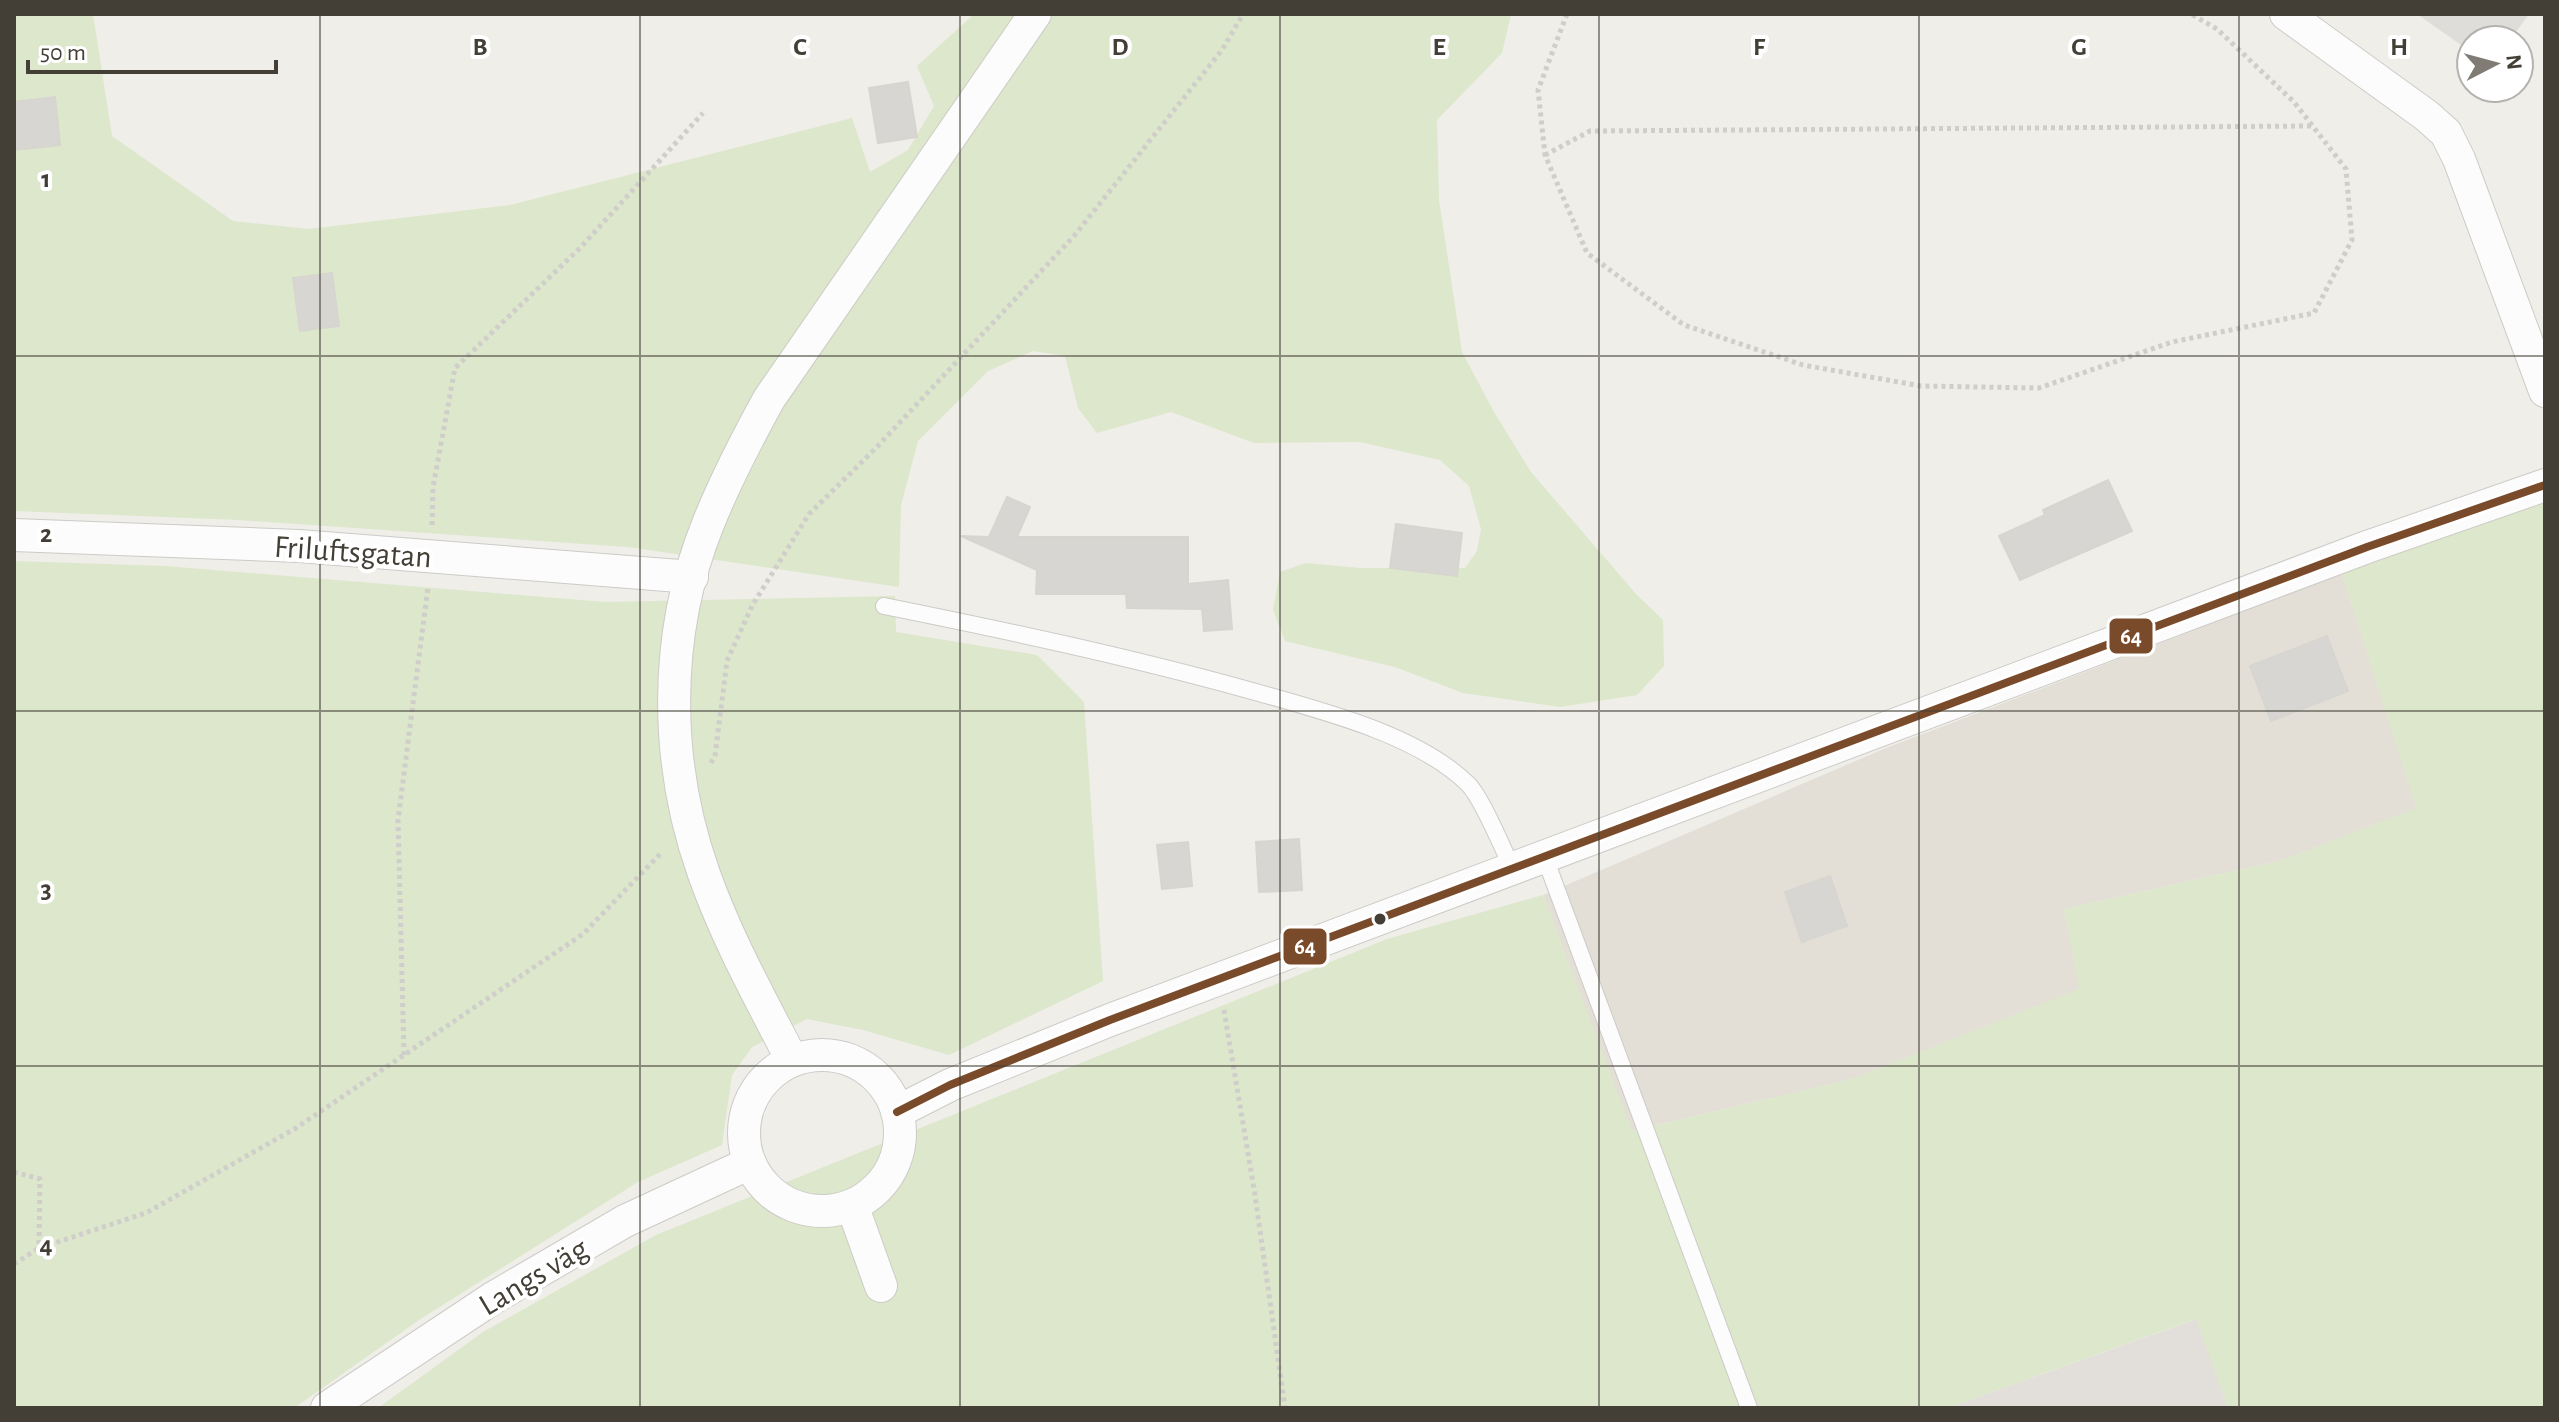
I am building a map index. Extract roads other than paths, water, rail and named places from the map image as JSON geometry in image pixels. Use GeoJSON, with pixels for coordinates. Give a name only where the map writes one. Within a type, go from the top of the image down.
{"type":"FeatureCollection","features":[{"type":"Feature","properties":{"kind":"street"},"geometry":{"type":"LineString","coordinates":[[792,1060],[726,927],[704,875],[686,818],[674,699],[682,614],[707,526],[769,399],[1035,14]]}},
{"type":"Feature","properties":{"kind":"street"},"geometry":{"type":"LineString","coordinates":[[2286,14],[2389,86],[2446,133],[2459,159],[2545,391]]}},
{"type":"Feature","properties":{"kind":"street"},"geometry":{"type":"LineString","coordinates":[[897,1112],[950,1085],[1110,1020],[2367,547],[2545,485]]}},
{"type":"Feature","properties":{"kind":"street","name":"Friluftsgatan"},"geometry":{"type":"LineString","coordinates":[[14,535],[299,546],[692,577]]}},
{"type":"Feature","properties":{"kind":"street"},"geometry":{"type":"LineString","coordinates":[[810,1055],[829,1055],[856,1063],[879,1079],[897,1112],[900,1132],[894,1162],[878,1188],[852,1205],[823,1211],[792,1205],[767,1189],[750,1163],[744,1126],[752,1099],[768,1076],[792,1060],[810,1055]]}},
{"type":"Feature","properties":{"kind":"street","name":"Langs väg"},"geometry":{"type":"LineString","coordinates":[[327,1408],[493,1298],[611,1229],[750,1163]]}},
{"type":"Feature","properties":{"kind":"street"},"geometry":{"type":"LineString","coordinates":[[852,1205],[881,1286]]}},
{"type":"Feature","properties":{"kind":"lane"},"geometry":{"type":"LineString","coordinates":[[884,606],[1045,638],[1179,670],[1350,720],[1426,752],[1470,785],[1513,870]]}},
{"type":"Feature","properties":{"kind":"lane"},"geometry":{"type":"LineString","coordinates":[[1545,858],[1749,1408]]}}]}
